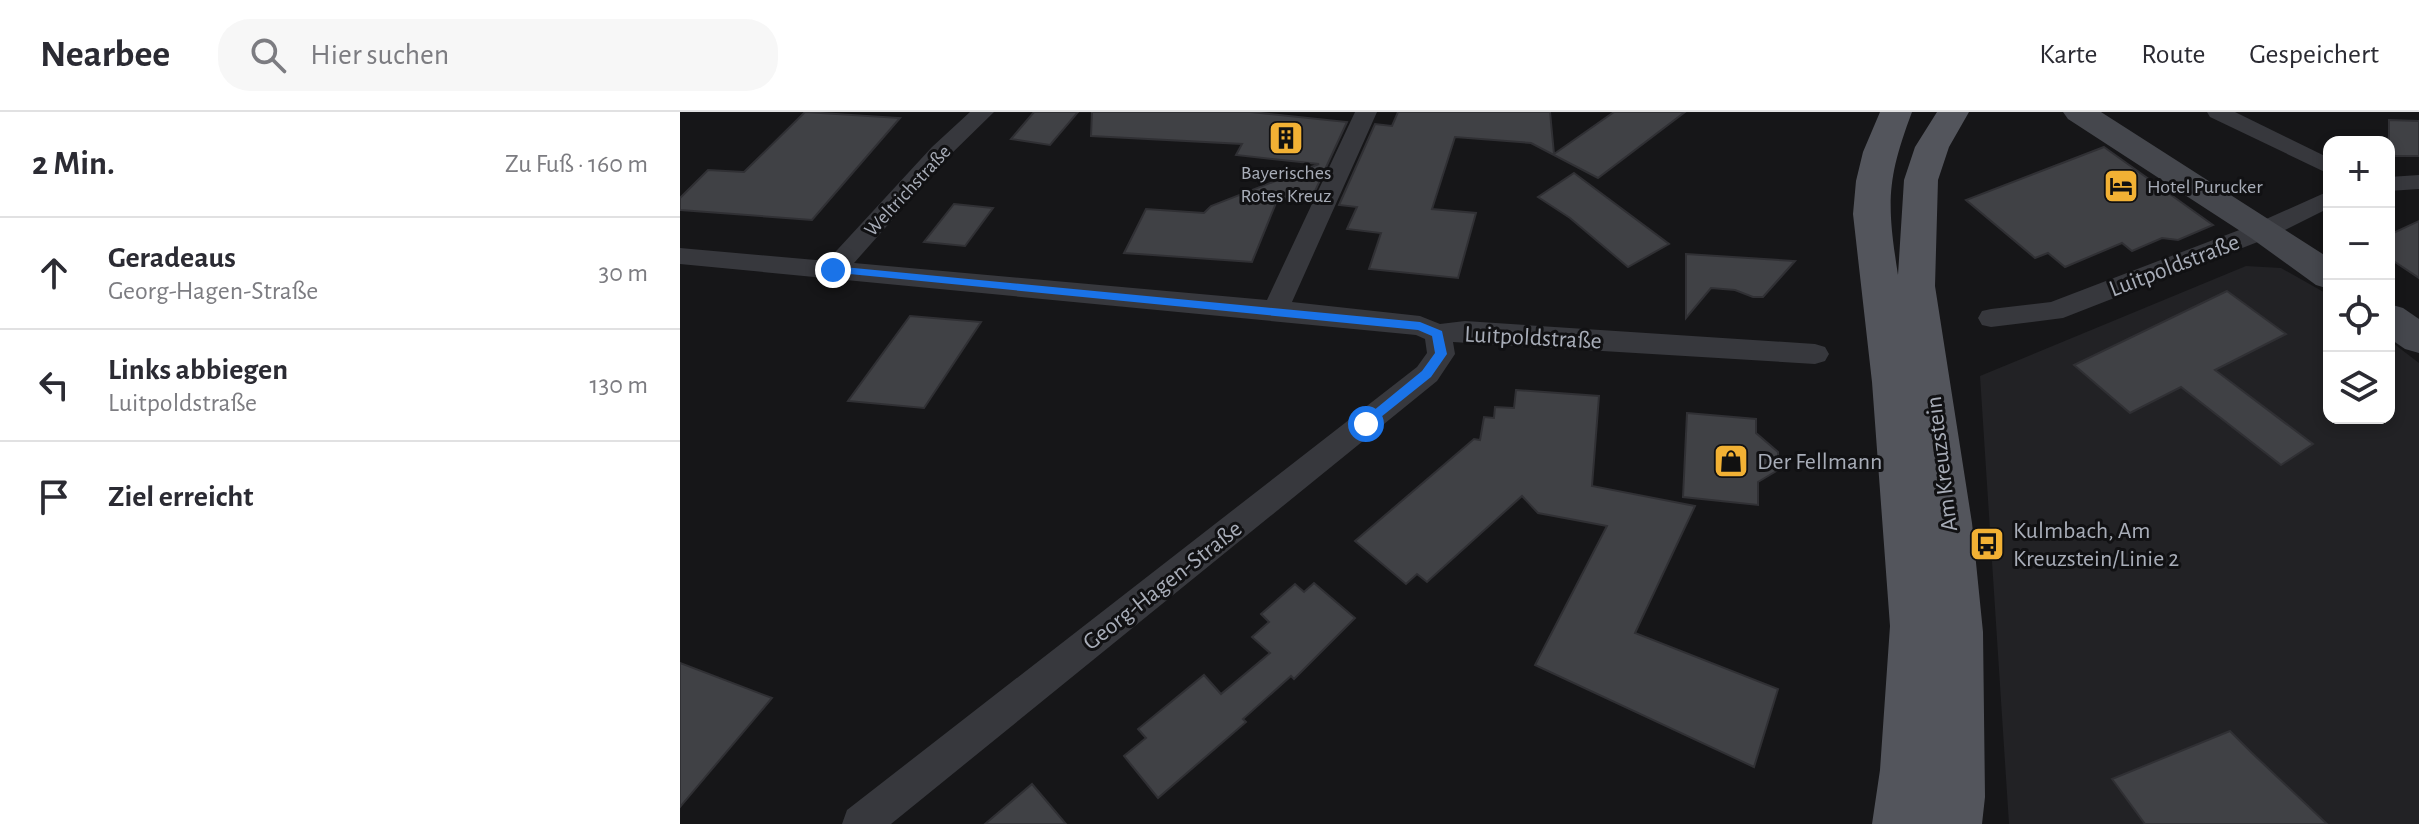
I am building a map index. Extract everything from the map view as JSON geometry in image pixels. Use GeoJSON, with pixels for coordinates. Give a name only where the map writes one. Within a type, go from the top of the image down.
{"type":"FeatureCollection","features":[{"type":"Feature","properties":{"kind":"main road","name":"Am Kreuzstein"},"geometry":{"type":"LineString","coordinates":[[1896,112],[1880,152],[1873,181],[1871,214],[1893,382],[1915,626],[1907,770],[1900,824]]}},
{"type":"Feature","properties":{"kind":"main road","name":"Am Kreuzstein"},"geometry":{"type":"LineString","coordinates":[[1953,112],[1932,147],[1921,180],[1916,286],[1949,523],[1958,632],[1957,797],[1954,824]]}},
{"type":"Feature","properties":{"kind":"street","name":"Weltrichstraße"},"geometry":{"type":"LineString","coordinates":[[833,270],[940,152],[983,112]]}},
{"type":"Feature","properties":{"kind":"street"},"geometry":{"type":"LineString","coordinates":[[1275,310],[1366,112]]}},
{"type":"Feature","properties":{"kind":"street"},"geometry":{"type":"LineString","coordinates":[[2079,112],[2264,230],[2323,272]]}},
{"type":"Feature","properties":{"kind":"street"},"geometry":{"type":"LineString","coordinates":[[2222,113],[2323,164]]}},
{"type":"Feature","properties":{"kind":"street"},"geometry":{"type":"LineString","coordinates":[[2395,184],[2419,182]]}},
{"type":"Feature","properties":{"kind":"street","name":"Luitpoldstraße"},"geometry":{"type":"LineString","coordinates":[[1991,318],[2054,311],[2264,230],[2323,202]]}},
{"type":"Feature","properties":{"kind":"street","name":"Luitpoldstraße"},"geometry":{"type":"LineString","coordinates":[[680,256],[1275,310],[1420,326],[1438,334],[1465,331],[1815,354]]}},
{"type":"Feature","properties":{"kind":"street"},"geometry":{"type":"LineString","coordinates":[[2395,322],[2419,339]]}},
{"type":"Feature","properties":{"kind":"street","name":"Georg-Hagen-Straße"},"geometry":{"type":"LineString","coordinates":[[861,824],[1427,374],[1441,354],[1438,334]]}},
{"type":"Feature","properties":{"kind":"shaded area"},"geometry":{"type":"Polygon","coordinates":[[[2246,266],[2281,268],[2323,292],[2323,424],[2395,424],[2395,345],[2419,363],[2419,824],[2009,824],[1980,376],[2246,266]]]}},
{"type":"Feature","properties":{"kind":"building"},"geometry":{"type":"Polygon","coordinates":[[[805,112],[900,118],[812,220],[680,210],[680,198],[708,170],[744,172],[805,112]]]}},
{"type":"Feature","properties":{"kind":"building"},"geometry":{"type":"Polygon","coordinates":[[[1034,112],[1078,112],[1050,145],[1011,139],[1034,112]]]}},
{"type":"Feature","properties":{"kind":"building"},"geometry":{"type":"Polygon","coordinates":[[[1092,112],[1251,112],[1347,122],[1310,202],[1278,198],[1252,262],[1124,253],[1146,209],[1204,213],[1211,206],[1319,164],[1236,155],[1242,144],[1091,136],[1092,112]]]}},
{"type":"Feature","properties":{"kind":"building"},"geometry":{"type":"Polygon","coordinates":[[[1398,112],[1550,112],[1554,154],[1614,112],[1685,112],[1598,178],[1531,143],[1455,137],[1432,209],[1476,213],[1458,278],[1369,269],[1381,233],[1347,229],[1357,207],[1339,205],[1375,124],[1392,126],[1398,112]]]}},
{"type":"Feature","properties":{"kind":"building"},"geometry":{"type":"Polygon","coordinates":[[[2389,120],[2419,121],[2419,156],[2395,156],[2395,136],[2389,136],[2389,120]]]}},
{"type":"Feature","properties":{"kind":"building"},"geometry":{"type":"Polygon","coordinates":[[[2104,147],[2213,225],[2178,240],[2162,238],[2132,251],[2122,243],[2065,267],[2048,253],[2035,258],[1966,200],[2104,147]]]}},
{"type":"Feature","properties":{"kind":"building"},"geometry":{"type":"Polygon","coordinates":[[[1574,173],[1669,244],[1628,267],[1570,218],[1538,197],[1574,173]]]}},
{"type":"Feature","properties":{"kind":"building"},"geometry":{"type":"Polygon","coordinates":[[[954,204],[993,208],[965,246],[924,242],[954,204]]]}},
{"type":"Feature","properties":{"kind":"building"},"geometry":{"type":"Polygon","coordinates":[[[2419,221],[2419,278],[2395,262],[2395,232],[2419,221]]]}},
{"type":"Feature","properties":{"kind":"building"},"geometry":{"type":"Polygon","coordinates":[[[1686,254],[1795,261],[1763,297],[1711,288],[1686,318],[1686,254]]]}},
{"type":"Feature","properties":{"kind":"building"},"geometry":{"type":"Polygon","coordinates":[[[2227,291],[2286,334],[2215,370],[2313,444],[2281,465],[2181,387],[2130,413],[2074,365],[2227,291]]]}},
{"type":"Feature","properties":{"kind":"building"},"geometry":{"type":"Polygon","coordinates":[[[910,316],[981,322],[924,408],[848,401],[910,316]]]}},
{"type":"Feature","properties":{"kind":"building"},"geometry":{"type":"Polygon","coordinates":[[[1516,390],[1599,396],[1592,486],[1695,506],[1635,633],[1778,689],[1754,767],[1535,665],[1607,526],[1538,513],[1522,496],[1427,582],[1417,574],[1406,584],[1355,541],[1474,439],[1480,440],[1484,417],[1494,418],[1495,407],[1514,408],[1516,390]]]}},
{"type":"Feature","properties":{"kind":"building","name":"Der Fellmann"},"geometry":{"type":"Polygon","coordinates":[[[1687,413],[1756,419],[1756,433],[1778,452],[1778,470],[1758,482],[1758,505],[1683,497],[1687,413]]]}},
{"type":"Feature","properties":{"kind":"building"},"geometry":{"type":"Polygon","coordinates":[[[1314,583],[1355,618],[1294,679],[1291,676],[1243,719],[1246,722],[1158,798],[1124,756],[1146,738],[1138,729],[1204,675],[1221,694],[1270,653],[1252,637],[1269,622],[1261,614],[1295,584],[1304,592],[1314,583]]]}},
{"type":"Feature","properties":{"kind":"building"},"geometry":{"type":"Polygon","coordinates":[[[680,663],[772,698],[680,807],[680,663]]]}},
{"type":"Feature","properties":{"kind":"building"},"geometry":{"type":"Polygon","coordinates":[[[2230,731],[2327,824],[2145,824],[2112,779],[2230,731]]]}},
{"type":"Feature","properties":{"kind":"building"},"geometry":{"type":"Polygon","coordinates":[[[1032,784],[1066,824],[985,824],[1032,784]]]}},
{"type":"Feature","properties":{"kind":"place","name":"Bayerisches Rotes Kreuz"},"geometry":{"type":"Point","coordinates":[1286,138]}},
{"type":"Feature","properties":{"kind":"place","name":"Hotel Purucker"},"geometry":{"type":"Point","coordinates":[2121,186]}},
{"type":"Feature","properties":{"kind":"place","name":"Der Fellmann"},"geometry":{"type":"Point","coordinates":[1731,461]}},
{"type":"Feature","properties":{"kind":"place","name":"Kulmbach, Am Kreuzstein/Linie 2"},"geometry":{"type":"Point","coordinates":[1987,544]}},
{"type":"Feature","properties":{"kind":"route"},"geometry":{"type":"LineString","coordinates":[[833,270],[1275,310],[1420,326],[1438,334],[1441,354],[1427,374],[1366,424]]}}]}
